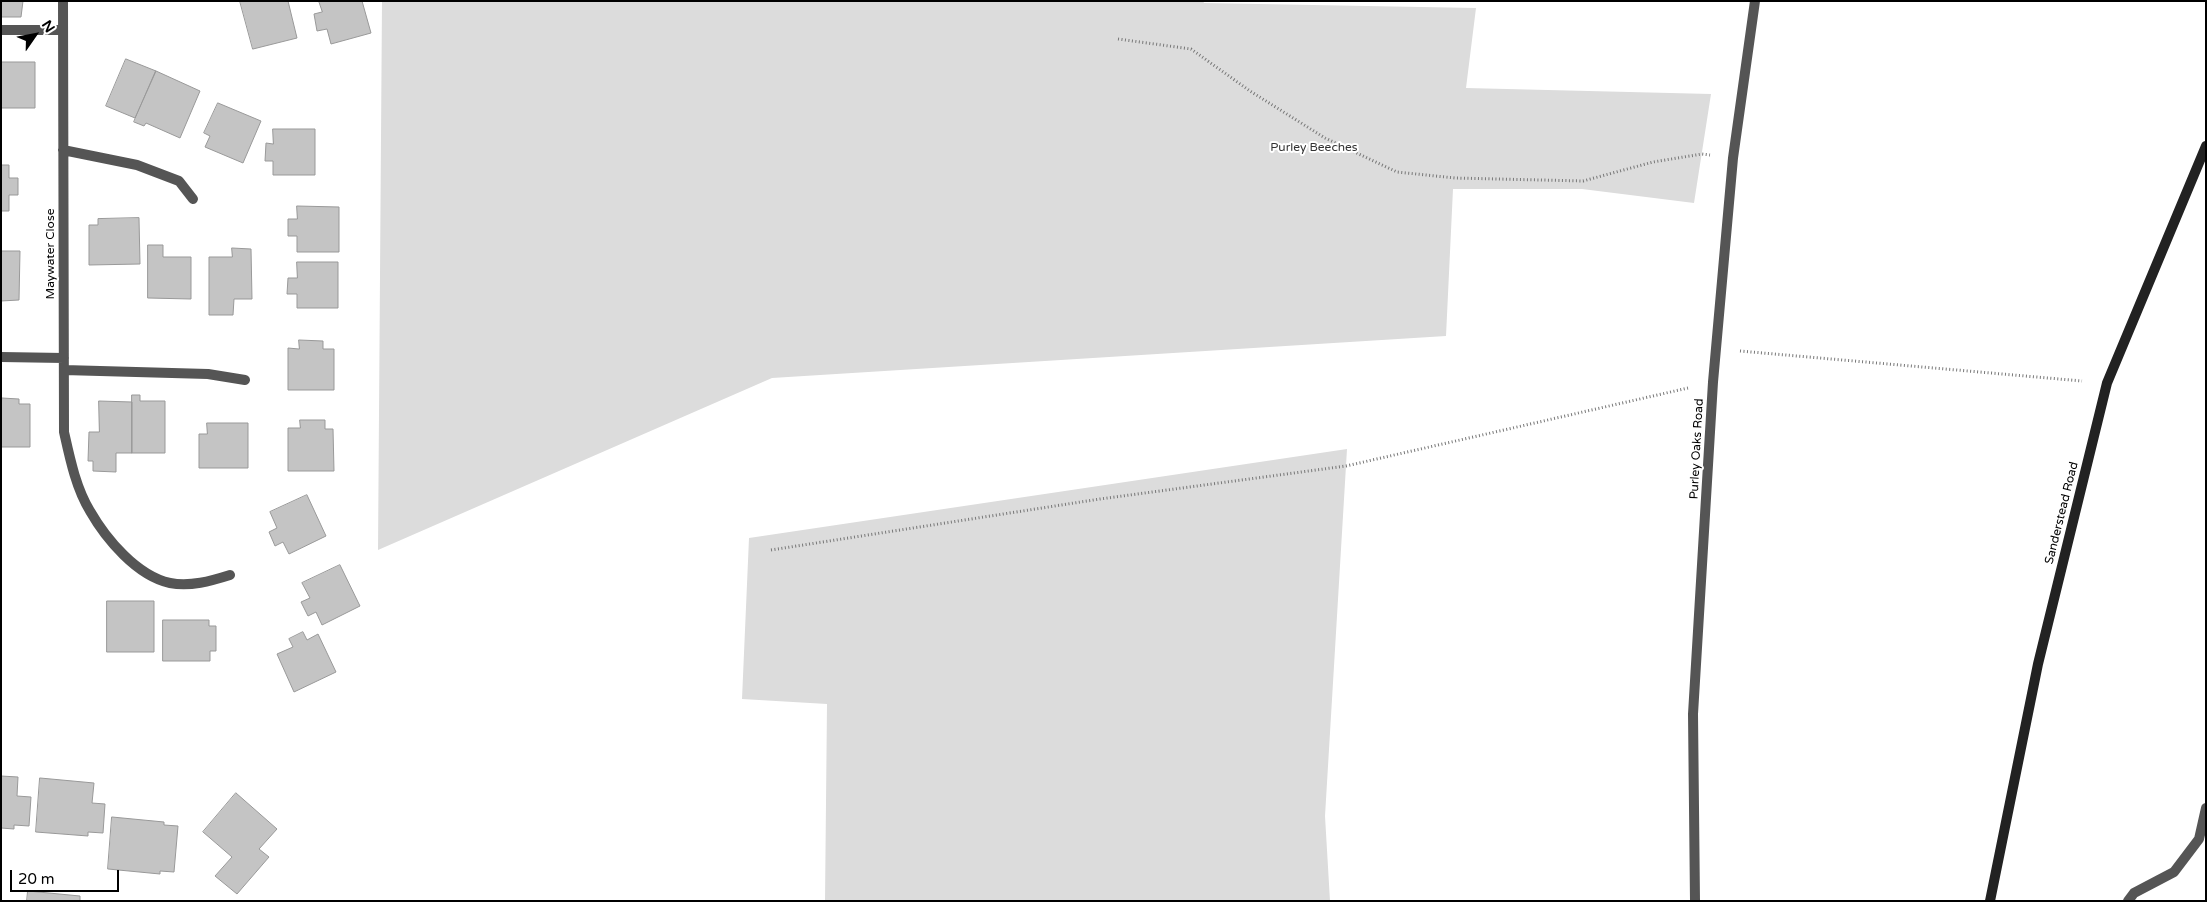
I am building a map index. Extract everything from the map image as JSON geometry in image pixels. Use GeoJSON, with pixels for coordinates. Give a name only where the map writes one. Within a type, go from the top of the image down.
{"type":"FeatureCollection","features":[{"type":"Feature","properties":{"kind":"main road","name":"Sanderstead Road"},"geometry":{"type":"LineString","coordinates":[[1990,901],[2038,664],[2107,383],[2206,146]]}},
{"type":"Feature","properties":{"kind":"street","name":"Maywater Close"},"geometry":{"type":"LineString","coordinates":[[63,1],[64,432],[72,469],[89,511],[120,552],[147,574],[171,583],[203,583],[230,575]]}},
{"type":"Feature","properties":{"kind":"street","name":"Purley Oaks Road"},"geometry":{"type":"LineString","coordinates":[[1695,901],[1693,714],[1713,382],[1733,158],[1755,1]]}},
{"type":"Feature","properties":{"kind":"street"},"geometry":{"type":"LineString","coordinates":[[1,30],[63,30]]}},
{"type":"Feature","properties":{"kind":"street"},"geometry":{"type":"LineString","coordinates":[[63,150],[136,165],[179,181],[193,199]]}},
{"type":"Feature","properties":{"kind":"street"},"geometry":{"type":"LineString","coordinates":[[1,358],[64,358]]}},
{"type":"Feature","properties":{"kind":"street"},"geometry":{"type":"LineString","coordinates":[[64,370],[208,374],[245,380]]}},
{"type":"Feature","properties":{"kind":"street"},"geometry":{"type":"LineString","coordinates":[[2128,901],[2134,893],[2174,872],[2199,839],[2206,808]]}},
{"type":"Feature","properties":{"kind":"path"},"geometry":{"type":"LineString","coordinates":[[1118,39],[1190,49],[1250,91],[1325,138],[1397,172],[1455,178],[1583,180],[1653,162],[1702,154],[1733,158]]}},
{"type":"Feature","properties":{"kind":"path"},"geometry":{"type":"LineString","coordinates":[[1717,349],[2107,383]]}},
{"type":"Feature","properties":{"kind":"path"},"geometry":{"type":"LineString","coordinates":[[771,550],[1100,499],[1346,466],[1713,382]]}},
{"type":"Feature","properties":{"kind":"green space","name":"Purley Beeches"},"geometry":{"type":"Polygon","coordinates":[[[382,1],[1203,1],[1204,3],[1476,8],[1466,88],[1711,94],[1694,203],[1582,189],[1453,189],[1446,336],[772,378],[378,550],[382,1]]]}},
{"type":"Feature","properties":{"kind":"green space"},"geometry":{"type":"Polygon","coordinates":[[[1347,449],[1325,816],[1330,901],[825,901],[827,704],[742,699],[749,538],[1347,449]]]}},
{"type":"Feature","properties":{"kind":"building"},"geometry":{"type":"Polygon","coordinates":[[[1,1],[23,1],[21,17],[1,17],[1,1]]]}},
{"type":"Feature","properties":{"kind":"building"},"geometry":{"type":"Polygon","coordinates":[[[240,1],[288,1],[297,38],[253,49],[240,1]]]}},
{"type":"Feature","properties":{"kind":"building"},"geometry":{"type":"Polygon","coordinates":[[[319,1],[362,1],[371,33],[331,44],[327,29],[317,31],[314,14],[322,12],[319,1]]]}},
{"type":"Feature","properties":{"kind":"building"},"geometry":{"type":"Polygon","coordinates":[[[126,59],[156,71],[135,118],[106,106],[126,59]]]}},
{"type":"Feature","properties":{"kind":"building"},"geometry":{"type":"Polygon","coordinates":[[[1,62],[35,62],[35,108],[1,108],[1,62]]]}},
{"type":"Feature","properties":{"kind":"building"},"geometry":{"type":"Polygon","coordinates":[[[156,71],[200,91],[180,138],[146,123],[144,126],[134,122],[156,71]]]}},
{"type":"Feature","properties":{"kind":"building"},"geometry":{"type":"Polygon","coordinates":[[[218,103],[261,121],[243,163],[205,147],[210,136],[204,133],[218,103]]]}},
{"type":"Feature","properties":{"kind":"building"},"geometry":{"type":"Polygon","coordinates":[[[273,129],[315,129],[315,175],[273,175],[273,161],[265,161],[266,143],[273,144],[273,129]]]}},
{"type":"Feature","properties":{"kind":"building"},"geometry":{"type":"Polygon","coordinates":[[[1,165],[9,165],[9,178],[18,178],[18,195],[9,195],[9,211],[1,211],[1,165]]]}},
{"type":"Feature","properties":{"kind":"building"},"geometry":{"type":"Polygon","coordinates":[[[297,206],[339,207],[339,252],[297,252],[297,236],[288,236],[288,219],[297,219],[297,206]]]}},
{"type":"Feature","properties":{"kind":"building"},"geometry":{"type":"Polygon","coordinates":[[[139,218],[140,264],[89,265],[89,225],[98,225],[98,219],[139,218]]]}},
{"type":"Feature","properties":{"kind":"building"},"geometry":{"type":"Polygon","coordinates":[[[148,245],[163,245],[163,257],[191,257],[191,299],[148,298],[148,245]]]}},
{"type":"Feature","properties":{"kind":"building"},"geometry":{"type":"Polygon","coordinates":[[[232,248],[251,249],[252,299],[234,299],[233,315],[209,315],[209,257],[232,257],[232,248]]]}},
{"type":"Feature","properties":{"kind":"building"},"geometry":{"type":"Polygon","coordinates":[[[1,251],[20,251],[19,300],[1,301],[1,251]]]}},
{"type":"Feature","properties":{"kind":"building"},"geometry":{"type":"Polygon","coordinates":[[[297,262],[338,262],[338,308],[297,308],[297,294],[287,294],[288,278],[297,278],[297,262]]]}},
{"type":"Feature","properties":{"kind":"building"},"geometry":{"type":"Polygon","coordinates":[[[299,340],[323,341],[323,349],[334,349],[334,390],[288,390],[288,348],[299,349],[299,340]]]}},
{"type":"Feature","properties":{"kind":"building"},"geometry":{"type":"Polygon","coordinates":[[[132,395],[140,395],[140,401],[165,401],[165,453],[132,453],[132,395]]]}},
{"type":"Feature","properties":{"kind":"building"},"geometry":{"type":"Polygon","coordinates":[[[2,398],[19,399],[19,404],[30,404],[30,447],[1,447],[2,398]]]}},
{"type":"Feature","properties":{"kind":"building"},"geometry":{"type":"Polygon","coordinates":[[[99,401],[132,402],[132,453],[116,453],[116,472],[93,471],[93,461],[88,461],[89,432],[99,432],[99,401]]]}},
{"type":"Feature","properties":{"kind":"building"},"geometry":{"type":"Polygon","coordinates":[[[300,420],[325,420],[325,429],[333,429],[334,471],[288,471],[288,428],[300,428],[300,420]]]}},
{"type":"Feature","properties":{"kind":"building"},"geometry":{"type":"Polygon","coordinates":[[[207,423],[248,423],[248,468],[199,468],[199,434],[207,434],[207,423]]]}},
{"type":"Feature","properties":{"kind":"building"},"geometry":{"type":"Polygon","coordinates":[[[307,495],[326,536],[289,554],[283,542],[275,546],[269,532],[277,528],[270,512],[307,495]]]}},
{"type":"Feature","properties":{"kind":"building"},"geometry":{"type":"Polygon","coordinates":[[[340,565],[360,606],[322,625],[316,612],[308,616],[301,602],[310,598],[302,583],[340,565]]]}},
{"type":"Feature","properties":{"kind":"building"},"geometry":{"type":"Polygon","coordinates":[[[107,601],[154,601],[154,652],[107,652],[107,601]]]}},
{"type":"Feature","properties":{"kind":"building"},"geometry":{"type":"Polygon","coordinates":[[[163,620],[209,620],[209,626],[216,626],[216,651],[210,651],[210,661],[163,661],[163,620]]]}},
{"type":"Feature","properties":{"kind":"building"},"geometry":{"type":"Polygon","coordinates":[[[303,632],[307,640],[318,634],[336,672],[294,692],[277,654],[293,647],[289,639],[303,632]]]}},
{"type":"Feature","properties":{"kind":"building"},"geometry":{"type":"Polygon","coordinates":[[[1,776],[18,777],[17,796],[31,797],[29,826],[14,825],[14,829],[1,828],[1,776]]]}},
{"type":"Feature","properties":{"kind":"building"},"geometry":{"type":"Polygon","coordinates":[[[40,778],[94,783],[92,803],[105,804],[103,833],[88,832],[88,836],[36,832],[40,778]]]}},
{"type":"Feature","properties":{"kind":"building"},"geometry":{"type":"Polygon","coordinates":[[[236,793],[277,829],[259,849],[269,857],[237,894],[215,876],[232,857],[203,832],[236,793]]]}},
{"type":"Feature","properties":{"kind":"building"},"geometry":{"type":"Polygon","coordinates":[[[112,817],[164,822],[164,825],[178,826],[174,872],[160,871],[160,874],[108,869],[112,817]]]}},
{"type":"Feature","properties":{"kind":"building"},"geometry":{"type":"Polygon","coordinates":[[[28,891],[80,896],[80,901],[27,901],[28,891]]]}}]}
